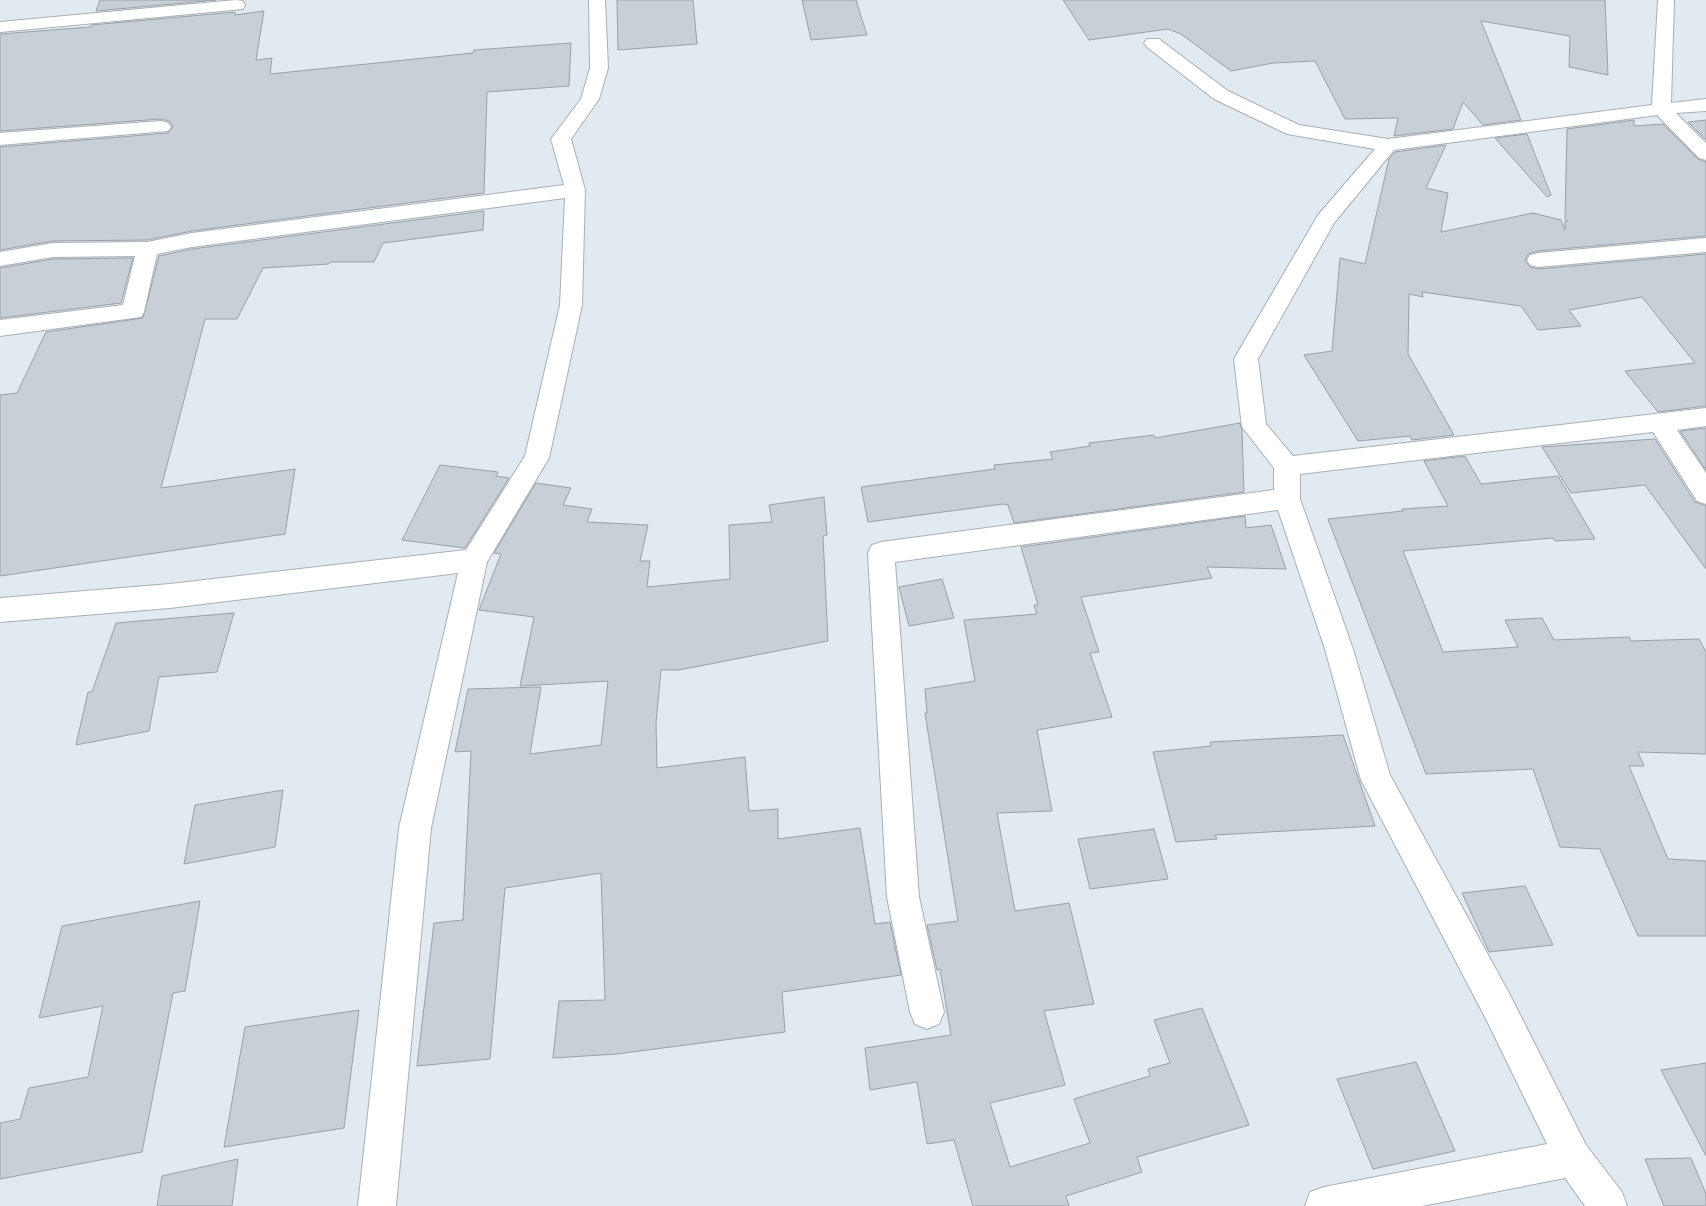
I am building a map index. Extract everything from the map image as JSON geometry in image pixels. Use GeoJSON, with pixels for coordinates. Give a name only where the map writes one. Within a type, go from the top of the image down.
{"type":"FeatureCollection","features":[{"type":"Feature","properties":{"kind":"street"},"geometry":{"type":"LineString","coordinates":[[377,1206],[415,828],[474,560],[537,458],[571,305],[574,190],[561,139],[590,99],[599,68],[597,0]]}},
{"type":"Feature","properties":{"kind":"street"},"geometry":{"type":"LineString","coordinates":[[1666,0],[1661,109],[1706,154]]}},
{"type":"Feature","properties":{"kind":"street"},"geometry":{"type":"LineString","coordinates":[[0,27],[237,5]]}},
{"type":"Feature","properties":{"kind":"street"},"geometry":{"type":"LineString","coordinates":[[1153,43],[1221,95],[1294,130],[1388,145],[1661,109],[1706,105]]}},
{"type":"Feature","properties":{"kind":"street"},"geometry":{"type":"LineString","coordinates":[[0,139],[161,127]]}},
{"type":"Feature","properties":{"kind":"street"},"geometry":{"type":"LineString","coordinates":[[1388,145],[1325,220],[1246,359],[1254,427],[1287,466],[1287,499],[1339,649],[1376,780],[1498,1007],[1573,1158],[1608,1206]]}},
{"type":"Feature","properties":{"kind":"street"},"geometry":{"type":"LineString","coordinates":[[0,259],[53,250],[147,249],[202,239],[574,190]]}},
{"type":"Feature","properties":{"kind":"street"},"geometry":{"type":"LineString","coordinates":[[1538,260],[1706,245]]}},
{"type":"Feature","properties":{"kind":"street"},"geometry":{"type":"LineString","coordinates":[[0,328],[133,312],[147,249]]}},
{"type":"Feature","properties":{"kind":"street"},"geometry":{"type":"LineString","coordinates":[[1287,466],[1706,417]]}},
{"type":"Feature","properties":{"kind":"street"},"geometry":{"type":"LineString","coordinates":[[1659,421],[1706,494]]}},
{"type":"Feature","properties":{"kind":"street"},"geometry":{"type":"LineString","coordinates":[[927,1012],[902,897],[881,553],[1287,499]]}},
{"type":"Feature","properties":{"kind":"street"},"geometry":{"type":"LineString","coordinates":[[0,610],[170,596],[474,560]]}},
{"type":"Feature","properties":{"kind":"street"},"geometry":{"type":"LineString","coordinates":[[1324,1206],[1573,1158]]}},
{"type":"Feature","properties":{"kind":"building"},"geometry":{"type":"Polygon","coordinates":[[[100,0],[216,0],[96,11],[100,0]]]}},
{"type":"Feature","properties":{"kind":"building"},"geometry":{"type":"Polygon","coordinates":[[[617,0],[693,0],[697,44],[618,50],[617,0]]]}},
{"type":"Feature","properties":{"kind":"building"},"geometry":{"type":"Polygon","coordinates":[[[802,0],[856,0],[867,35],[811,40],[802,0]]]}},
{"type":"Feature","properties":{"kind":"building"},"geometry":{"type":"Polygon","coordinates":[[[1063,0],[1605,0],[1608,75],[1569,67],[1570,36],[1481,21],[1521,120],[1483,125],[1463,102],[1453,129],[1394,136],[1398,118],[1345,119],[1315,61],[1273,63],[1231,71],[1181,34],[1168,29],[1089,40],[1063,0]]]}},
{"type":"Feature","properties":{"kind":"building"},"geometry":{"type":"Polygon","coordinates":[[[264,11],[256,60],[272,58],[270,74],[473,53],[474,50],[571,43],[569,86],[487,92],[484,193],[192,231],[147,240],[53,241],[0,250],[0,147],[168,133],[173,127],[169,121],[161,119],[0,131],[0,34],[91,27],[91,25],[235,12],[235,15],[264,11]]]}},
{"type":"Feature","properties":{"kind":"building"},"geometry":{"type":"Polygon","coordinates":[[[1634,120],[1634,126],[1663,124],[1698,159],[1706,162],[1706,236],[1538,251],[1528,254],[1525,261],[1530,267],[1538,269],[1706,254],[1706,406],[1658,412],[1625,371],[1695,363],[1642,297],[1569,310],[1581,326],[1538,330],[1521,306],[1422,292],[1423,297],[1409,294],[1408,354],[1454,435],[1412,440],[1410,436],[1358,441],[1304,355],[1332,351],[1340,258],[1365,264],[1389,159],[1395,152],[1446,145],[1426,188],[1448,193],[1441,232],[1533,213],[1561,220],[1565,230],[1565,221],[1568,221],[1565,219],[1567,129],[1634,120]]]}},
{"type":"Feature","properties":{"kind":"building"},"geometry":{"type":"Polygon","coordinates":[[[1706,120],[1706,140],[1688,122],[1706,120]]]}},
{"type":"Feature","properties":{"kind":"building"},"geometry":{"type":"Polygon","coordinates":[[[1527,134],[1551,195],[1547,197],[1495,138],[1527,134]]]}},
{"type":"Feature","properties":{"kind":"building"},"geometry":{"type":"Polygon","coordinates":[[[484,211],[483,230],[383,243],[374,262],[330,262],[329,264],[263,268],[237,319],[205,319],[161,488],[295,469],[285,534],[0,576],[0,395],[17,393],[46,332],[143,318],[159,256],[192,249],[484,211]]]}},
{"type":"Feature","properties":{"kind":"building"},"geometry":{"type":"Polygon","coordinates":[[[133,258],[121,303],[0,318],[0,268],[53,259],[133,258]]]}},
{"type":"Feature","properties":{"kind":"building"},"geometry":{"type":"Polygon","coordinates":[[[1240,423],[1242,430],[1244,492],[1014,523],[1008,505],[1003,504],[868,522],[861,487],[995,469],[994,465],[1053,459],[1050,452],[1090,446],[1089,443],[1154,435],[1155,438],[1240,423]]]}},
{"type":"Feature","properties":{"kind":"building"},"geometry":{"type":"Polygon","coordinates":[[[1706,428],[1706,470],[1680,431],[1706,428]]]}},
{"type":"Feature","properties":{"kind":"building"},"geometry":{"type":"Polygon","coordinates":[[[1655,439],[1695,502],[1706,506],[1706,569],[1645,485],[1571,493],[1542,447],[1655,439]]]}},
{"type":"Feature","properties":{"kind":"building"},"geometry":{"type":"Polygon","coordinates":[[[1465,456],[1481,484],[1558,476],[1595,539],[1555,541],[1553,538],[1403,551],[1443,652],[1518,647],[1505,620],[1542,618],[1554,640],[1629,637],[1631,641],[1699,639],[1706,652],[1706,754],[1638,752],[1644,766],[1629,766],[1668,859],[1706,861],[1706,936],[1638,936],[1600,849],[1560,847],[1533,769],[1426,774],[1328,519],[1403,511],[1402,509],[1448,506],[1424,461],[1465,456]]]}},
{"type":"Feature","properties":{"kind":"building"},"geometry":{"type":"Polygon","coordinates":[[[440,465],[498,472],[496,476],[509,478],[465,548],[402,540],[440,465]]]}},
{"type":"Feature","properties":{"kind":"building"},"geometry":{"type":"Polygon","coordinates":[[[536,483],[571,488],[563,505],[592,509],[587,522],[648,525],[640,561],[650,561],[647,587],[730,579],[729,525],[772,522],[769,505],[824,497],[827,535],[823,536],[828,641],[679,670],[661,670],[656,723],[657,768],[745,757],[749,811],[778,809],[778,839],[860,828],[875,924],[890,922],[901,975],[782,992],[785,1032],[617,1054],[553,1058],[559,1001],[605,1000],[601,873],[505,888],[490,1059],[417,1066],[434,923],[463,920],[471,751],[455,752],[468,689],[541,687],[530,754],[601,745],[608,681],[520,686],[534,617],[479,610],[501,554],[494,553],[536,483]]]}},
{"type":"Feature","properties":{"kind":"building"},"geometry":{"type":"Polygon","coordinates":[[[1245,516],[1246,528],[1271,525],[1286,569],[1207,567],[1212,578],[1081,597],[1099,652],[1090,653],[1112,717],[1037,730],[1052,811],[997,813],[1015,911],[1069,903],[1094,1004],[1044,1011],[1065,1085],[990,1103],[1010,1167],[1090,1143],[1074,1099],[1150,1076],[1148,1069],[1170,1063],[1154,1020],[1202,1008],[1249,1125],[1137,1157],[1142,1172],[1066,1196],[1069,1206],[973,1206],[954,1140],[927,1144],[917,1082],[870,1090],[865,1048],[951,1035],[940,969],[937,970],[927,925],[958,921],[925,713],[927,713],[925,689],[975,681],[964,620],[1037,614],[1034,605],[1038,605],[1021,547],[1245,516]]]}},
{"type":"Feature","properties":{"kind":"building"},"geometry":{"type":"Polygon","coordinates":[[[942,579],[954,618],[909,626],[899,587],[942,579]]]}},
{"type":"Feature","properties":{"kind":"building"},"geometry":{"type":"Polygon","coordinates":[[[234,613],[217,672],[159,677],[149,731],[76,745],[88,692],[92,692],[116,623],[234,613]]]}},
{"type":"Feature","properties":{"kind":"building"},"geometry":{"type":"Polygon","coordinates":[[[1343,735],[1375,826],[1215,835],[1217,839],[1176,842],[1153,752],[1211,746],[1210,742],[1343,735]]]}},
{"type":"Feature","properties":{"kind":"building"},"geometry":{"type":"Polygon","coordinates":[[[283,790],[275,847],[184,864],[195,805],[283,790]]]}},
{"type":"Feature","properties":{"kind":"building"},"geometry":{"type":"Polygon","coordinates":[[[1154,829],[1168,879],[1090,889],[1078,839],[1154,829]]]}},
{"type":"Feature","properties":{"kind":"building"},"geometry":{"type":"Polygon","coordinates":[[[1525,886],[1553,945],[1489,952],[1462,893],[1525,886]]]}},
{"type":"Feature","properties":{"kind":"building"},"geometry":{"type":"Polygon","coordinates":[[[200,901],[185,991],[173,993],[142,1152],[0,1179],[0,1123],[20,1119],[29,1088],[88,1077],[103,1006],[39,1018],[62,926],[200,901]]]}},
{"type":"Feature","properties":{"kind":"building"},"geometry":{"type":"Polygon","coordinates":[[[359,1010],[344,1128],[224,1147],[245,1027],[359,1010]]]}},
{"type":"Feature","properties":{"kind":"building"},"geometry":{"type":"Polygon","coordinates":[[[1416,1062],[1455,1151],[1373,1169],[1337,1079],[1416,1062]]]}},
{"type":"Feature","properties":{"kind":"building"},"geometry":{"type":"Polygon","coordinates":[[[1706,1063],[1706,1156],[1661,1070],[1706,1063]]]}},
{"type":"Feature","properties":{"kind":"building"},"geometry":{"type":"Polygon","coordinates":[[[1691,1158],[1706,1194],[1706,1206],[1664,1206],[1645,1159],[1691,1158]]]}},
{"type":"Feature","properties":{"kind":"building"},"geometry":{"type":"Polygon","coordinates":[[[238,1159],[232,1206],[157,1206],[162,1176],[238,1159]]]}}]}
